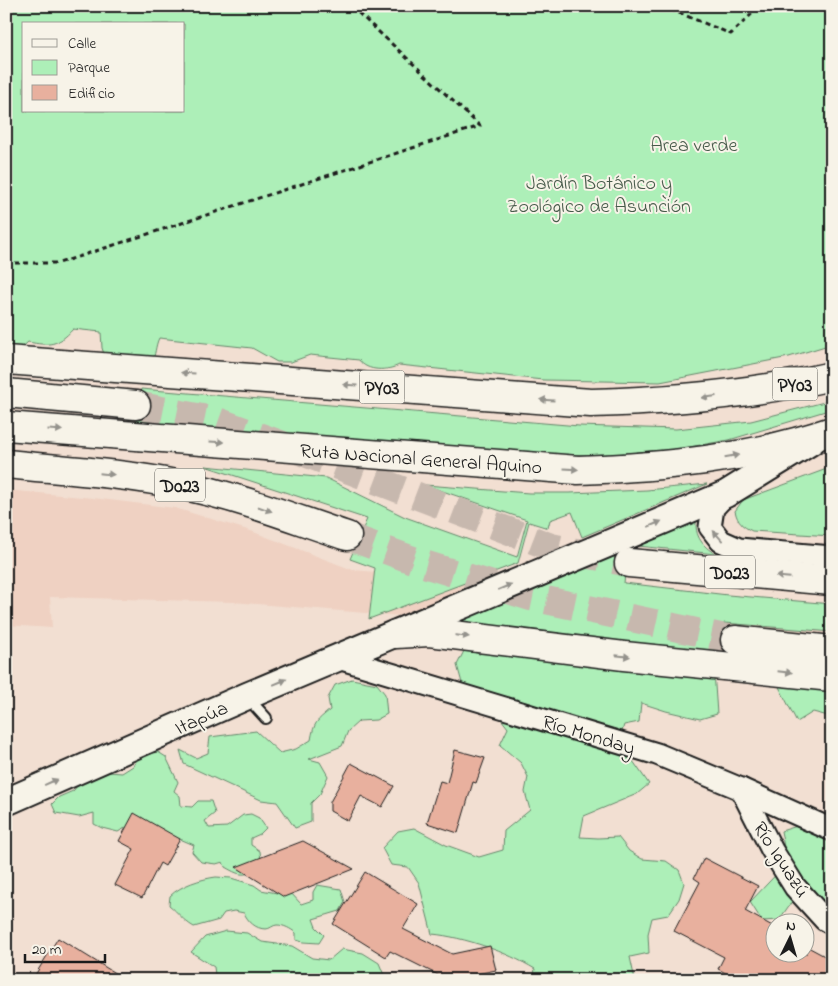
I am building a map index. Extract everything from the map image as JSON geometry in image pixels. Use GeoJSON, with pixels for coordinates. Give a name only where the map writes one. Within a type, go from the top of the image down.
{"type":"FeatureCollection","features":[{"type":"Feature","properties":{"kind":"highway","name":"PY03"},"geometry":{"type":"LineString","coordinates":[[6,360],[591,403],[705,397],[757,391],[832,376]]}},
{"type":"Feature","properties":{"kind":"highway"},"geometry":{"type":"LineString","coordinates":[[6,393],[136,404]]}},
{"type":"Feature","properties":{"kind":"highway","name":"Ruta Nacional General Aquino"},"geometry":{"type":"LineString","coordinates":[[6,426],[578,470],[640,468],[699,462],[758,451],[828,433]]}},
{"type":"Feature","properties":{"kind":"highway","name":"D023"},"geometry":{"type":"LineString","coordinates":[[6,464],[125,476],[180,485],[245,502],[347,536]]}},
{"type":"Feature","properties":{"kind":"highway","name":"D023"},"geometry":{"type":"LineString","coordinates":[[629,563],[832,582]]}},
{"type":"Feature","properties":{"kind":"highway"},"geometry":{"type":"LineString","coordinates":[[396,634],[429,632],[624,656],[832,677]]}},
{"type":"Feature","properties":{"kind":"highway"},"geometry":{"type":"LineString","coordinates":[[735,640],[832,650]]}},
{"type":"Feature","properties":{"kind":"street","name":"Itapúa"},"geometry":{"type":"LineString","coordinates":[[6,802],[246,696],[726,494],[828,433]]}},
{"type":"Feature","properties":{"kind":"street"},"geometry":{"type":"LineString","coordinates":[[726,494],[713,508],[710,527],[721,542],[739,549],[832,557]]}},
{"type":"Feature","properties":{"kind":"street","name":"Río Monday"},"geometry":{"type":"LineString","coordinates":[[338,658],[657,754],[832,830]]}},
{"type":"Feature","properties":{"kind":"street","name":"Río Iguazú"},"geometry":{"type":"LineString","coordinates":[[741,789],[772,850],[796,887],[826,920],[832,924]]}},
{"type":"Feature","properties":{"kind":"lane"},"geometry":{"type":"LineString","coordinates":[[246,696],[266,718]]}},
{"type":"Feature","properties":{"kind":"path"},"geometry":{"type":"LineString","coordinates":[[6,263],[59,262],[480,126],[351,6]]}},
{"type":"Feature","properties":{"kind":"path"},"geometry":{"type":"LineString","coordinates":[[662,6],[731,34],[760,6]]}},
{"type":"Feature","properties":{"kind":"shaded area"},"geometry":{"type":"Polygon","coordinates":[[[6,490],[175,508],[251,531],[353,570],[588,590],[832,607],[832,649],[583,631],[233,602],[50,597],[52,628],[6,625],[6,490]]]}},
{"type":"Feature","properties":{"kind":"green space","name":"Jardín Botánico y Zoológico de Asunción"},"geometry":{"type":"Polygon","coordinates":[[[6,6],[832,6],[832,344],[789,357],[660,382],[543,380],[399,365],[378,369],[367,367],[359,360],[310,355],[291,362],[277,362],[252,348],[159,338],[151,363],[104,354],[101,332],[73,329],[58,342],[42,344],[28,342],[17,352],[6,357],[6,6]]]}},
{"type":"Feature","properties":{"kind":"green space"},"geometry":{"type":"Polygon","coordinates":[[[141,389],[579,426],[676,429],[751,421],[832,400],[832,409],[729,440],[678,449],[604,455],[533,454],[136,422],[141,389]]]}},
{"type":"Feature","properties":{"kind":"green space"},"geometry":{"type":"Polygon","coordinates":[[[205,466],[326,478],[405,517],[517,557],[527,520],[425,485],[529,493],[569,493],[647,490],[707,484],[582,537],[572,512],[550,520],[548,528],[529,522],[518,563],[369,619],[375,568],[350,559],[367,519],[205,466]]]}},
{"type":"Feature","properties":{"kind":"green space"},"geometry":{"type":"Polygon","coordinates":[[[832,467],[832,536],[752,531],[743,526],[739,521],[735,511],[743,500],[832,467]]]}},
{"type":"Feature","properties":{"kind":"green space"},"geometry":{"type":"Polygon","coordinates":[[[695,515],[697,516],[696,528],[699,538],[706,547],[716,554],[628,545],[624,583],[832,604],[832,632],[724,623],[721,658],[446,621],[447,619],[695,515]]]}},
{"type":"Feature","properties":{"kind":"green space"},"geometry":{"type":"Polygon","coordinates":[[[465,649],[479,654],[495,649],[583,652],[599,667],[654,656],[714,671],[717,714],[700,719],[641,703],[639,722],[624,725],[619,741],[649,784],[637,794],[584,816],[580,837],[618,837],[629,851],[642,859],[666,861],[679,870],[684,883],[679,899],[668,915],[652,918],[648,934],[649,953],[630,957],[635,980],[533,980],[535,969],[512,957],[458,938],[432,934],[419,883],[408,867],[391,865],[382,848],[398,831],[414,828],[446,845],[479,857],[503,850],[504,831],[530,810],[525,792],[528,777],[521,763],[500,745],[508,728],[488,702],[462,683],[457,665],[465,649]]]}},
{"type":"Feature","properties":{"kind":"green space"},"geometry":{"type":"Polygon","coordinates":[[[774,677],[832,683],[832,717],[813,712],[797,722],[774,677]]]}},
{"type":"Feature","properties":{"kind":"green space"},"geometry":{"type":"Polygon","coordinates":[[[352,679],[377,684],[385,694],[387,714],[376,720],[359,721],[348,731],[342,746],[309,759],[320,762],[328,776],[320,794],[311,803],[311,822],[295,828],[277,802],[261,800],[184,764],[180,750],[196,758],[208,753],[210,737],[256,731],[280,753],[296,749],[311,740],[316,723],[330,710],[328,698],[335,685],[352,679]]]}},
{"type":"Feature","properties":{"kind":"green space"},"geometry":{"type":"Polygon","coordinates":[[[158,752],[166,757],[178,782],[174,791],[180,796],[181,806],[192,807],[198,801],[211,801],[215,813],[205,821],[209,828],[227,827],[243,815],[251,814],[259,818],[266,828],[260,834],[251,838],[251,845],[260,851],[261,861],[252,871],[240,874],[225,867],[223,862],[216,864],[201,862],[192,852],[194,845],[180,839],[127,827],[118,832],[102,828],[94,824],[94,813],[79,817],[56,813],[52,804],[59,797],[73,791],[83,779],[108,772],[122,773],[133,766],[139,757],[158,752]]]}},
{"type":"Feature","properties":{"kind":"green space"},"geometry":{"type":"Polygon","coordinates":[[[832,817],[832,911],[795,897],[783,914],[766,914],[766,921],[762,921],[750,902],[787,863],[781,831],[832,817]]]}},
{"type":"Feature","properties":{"kind":"green space"},"geometry":{"type":"Polygon","coordinates":[[[216,877],[231,878],[254,885],[261,890],[291,893],[301,904],[313,900],[313,892],[317,885],[341,889],[345,902],[340,911],[313,919],[316,927],[324,935],[319,943],[296,940],[296,933],[282,926],[276,925],[266,929],[258,928],[250,922],[244,913],[234,911],[224,913],[219,920],[194,927],[186,922],[169,905],[170,896],[185,886],[216,877]]]}},
{"type":"Feature","properties":{"kind":"green space"},"geometry":{"type":"Polygon","coordinates":[[[226,931],[247,933],[262,942],[292,946],[312,958],[329,960],[342,949],[363,953],[379,963],[386,980],[212,980],[215,975],[214,967],[191,952],[205,937],[226,931]]]}},
{"type":"Feature","properties":{"kind":"building"},"geometry":{"type":"Polygon","coordinates":[[[455,750],[485,758],[476,783],[473,782],[458,833],[427,823],[440,781],[447,783],[455,750]]]}},
{"type":"Feature","properties":{"kind":"building"},"geometry":{"type":"Polygon","coordinates":[[[351,763],[394,786],[382,807],[361,796],[348,821],[330,811],[330,802],[351,763]]]}},
{"type":"Feature","properties":{"kind":"building"},"geometry":{"type":"Polygon","coordinates":[[[134,813],[180,839],[165,866],[160,863],[142,898],[115,885],[134,849],[119,841],[134,813]]]}},
{"type":"Feature","properties":{"kind":"building"},"geometry":{"type":"Polygon","coordinates":[[[303,841],[354,869],[284,897],[236,867],[303,841]]]}},
{"type":"Feature","properties":{"kind":"building"},"geometry":{"type":"Polygon","coordinates":[[[704,858],[758,886],[745,911],[766,923],[766,964],[816,964],[816,951],[832,960],[832,980],[739,980],[718,969],[724,957],[674,931],[700,882],[694,878],[704,858]]]}},
{"type":"Feature","properties":{"kind":"building"},"geometry":{"type":"Polygon","coordinates":[[[365,872],[418,904],[403,929],[452,954],[490,946],[496,970],[448,980],[390,951],[386,957],[333,924],[365,872]]]}},
{"type":"Feature","properties":{"kind":"building"},"geometry":{"type":"Polygon","coordinates":[[[58,938],[126,980],[32,980],[58,938]]]}},
{"type":"Feature","properties":{"kind":"tunnel"},"geometry":{"type":"LineString","coordinates":[[136,405],[217,421],[551,547],[629,563]]}},
{"type":"Feature","properties":{"kind":"tunnel"},"geometry":{"type":"LineString","coordinates":[[347,536],[421,563],[531,597],[735,640]]}},
{"type":"Feature","properties":{"kind":"park label","name":"Area verde"},"geometry":{"type":"Point","coordinates":[694,144]}}]}
